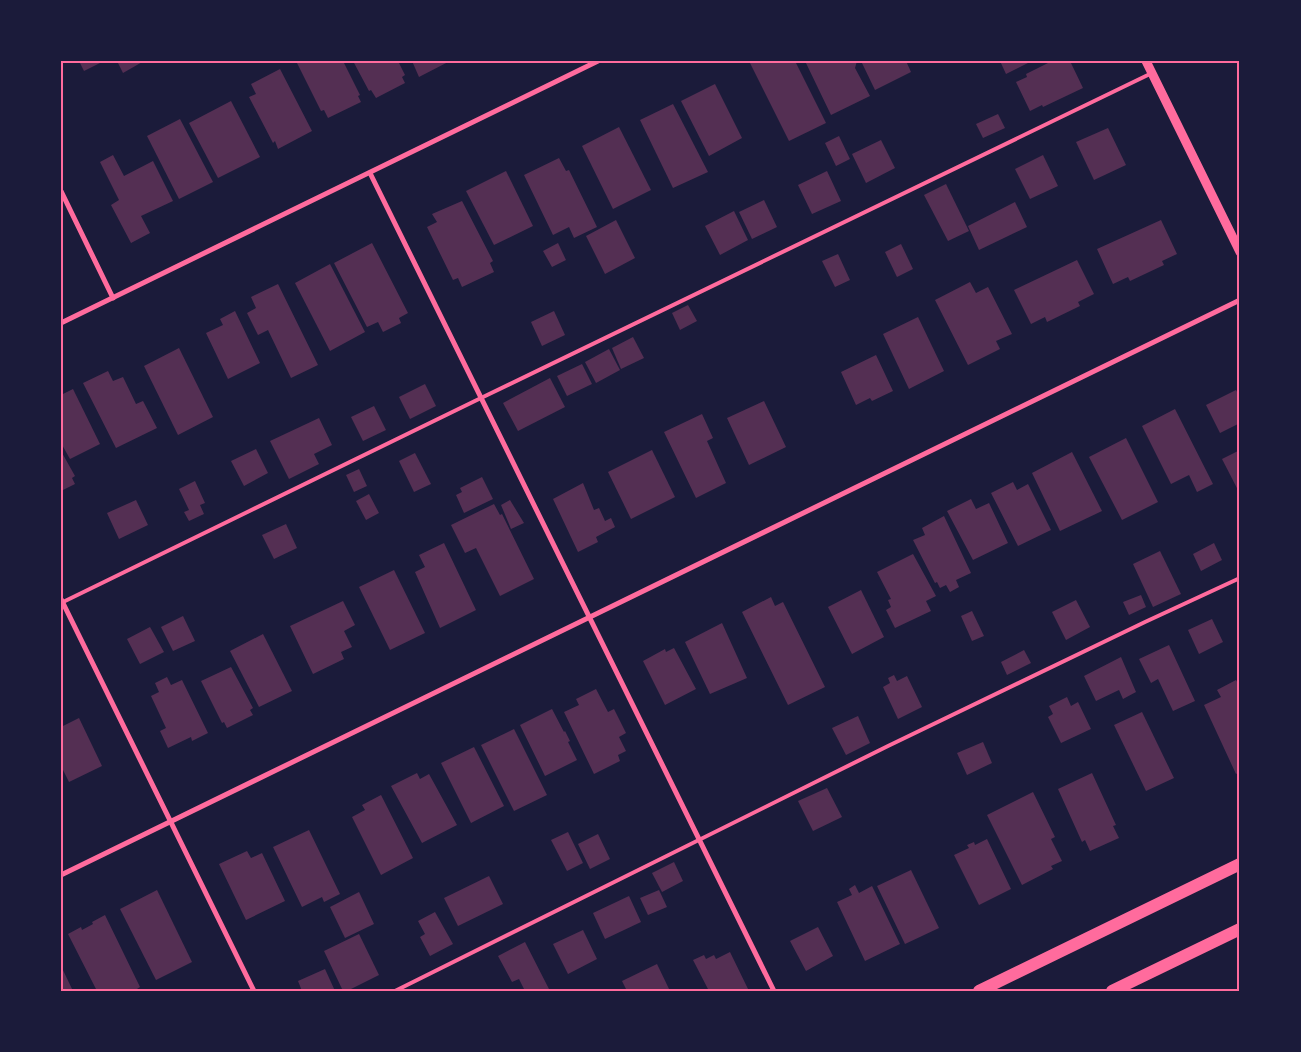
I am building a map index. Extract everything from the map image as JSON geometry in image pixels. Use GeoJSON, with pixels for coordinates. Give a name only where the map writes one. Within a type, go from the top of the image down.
{"type":"FeatureCollection","features":[{"type":"Feature","properties":{"kind":"main road"},"geometry":{"type":"LineString","coordinates":[[979,991],[1240,864]]}},
{"type":"Feature","properties":{"kind":"main road"},"geometry":{"type":"LineString","coordinates":[[1112,991],[1240,928]]}},
{"type":"Feature","properties":{"kind":"street"},"geometry":{"type":"LineString","coordinates":[[61,323],[598,61]]}},
{"type":"Feature","properties":{"kind":"street"},"geometry":{"type":"LineString","coordinates":[[1146,61],[1240,252]]}},
{"type":"Feature","properties":{"kind":"street"},"geometry":{"type":"LineString","coordinates":[[370,173],[774,991]]}},
{"type":"Feature","properties":{"kind":"street"},"geometry":{"type":"LineString","coordinates":[[61,191],[114,298]]}},
{"type":"Feature","properties":{"kind":"street"},"geometry":{"type":"LineString","coordinates":[[61,875],[1240,300]]}},
{"type":"Feature","properties":{"kind":"street"},"geometry":{"type":"LineString","coordinates":[[62,602],[254,991]]}},
{"type":"Feature","properties":{"kind":"lane"},"geometry":{"type":"LineString","coordinates":[[62,602],[1152,73]]}},
{"type":"Feature","properties":{"kind":"lane"},"geometry":{"type":"LineString","coordinates":[[395,991],[888,746],[1240,578]]}},
{"type":"Feature","properties":{"kind":"building"},"geometry":{"type":"Polygon","coordinates":[[[79,61],[104,61],[84,71],[79,61]]]}},
{"type":"Feature","properties":{"kind":"building"},"geometry":{"type":"Polygon","coordinates":[[[117,61],[144,61],[123,73],[117,61]]]}},
{"type":"Feature","properties":{"kind":"building"},"geometry":{"type":"Polygon","coordinates":[[[299,61],[343,61],[360,95],[358,96],[361,102],[328,118],[324,110],[321,111],[297,63],[299,61]]]}},
{"type":"Feature","properties":{"kind":"building"},"geometry":{"type":"Polygon","coordinates":[[[353,61],[398,61],[405,75],[402,77],[405,83],[376,98],[371,90],[369,91],[353,61]]]}},
{"type":"Feature","properties":{"kind":"building"},"geometry":{"type":"Polygon","coordinates":[[[412,61],[450,61],[419,77],[412,61]]]}},
{"type":"Feature","properties":{"kind":"building"},"geometry":{"type":"Polygon","coordinates":[[[753,61],[795,61],[826,123],[789,141],[750,63],[753,61]]]}},
{"type":"Feature","properties":{"kind":"building"},"geometry":{"type":"Polygon","coordinates":[[[805,61],[857,61],[855,68],[870,96],[831,115],[805,61]]]}},
{"type":"Feature","properties":{"kind":"building"},"geometry":{"type":"Polygon","coordinates":[[[861,61],[906,61],[911,72],[875,90],[861,61]]]}},
{"type":"Feature","properties":{"kind":"building"},"geometry":{"type":"Polygon","coordinates":[[[1000,61],[1027,61],[1028,63],[1006,74],[1000,61]]]}},
{"type":"Feature","properties":{"kind":"building"},"geometry":{"type":"Polygon","coordinates":[[[1052,61],[1070,61],[1083,88],[1043,107],[1042,105],[1030,111],[1016,82],[1027,77],[1026,74],[1052,61]]]}},
{"type":"Feature","properties":{"kind":"building"},"geometry":{"type":"Polygon","coordinates":[[[280,69],[312,131],[278,149],[249,97],[256,94],[251,84],[280,69]]]}},
{"type":"Feature","properties":{"kind":"building"},"geometry":{"type":"Polygon","coordinates":[[[715,84],[742,138],[709,156],[681,101],[715,84]]]}},
{"type":"Feature","properties":{"kind":"building"},"geometry":{"type":"Polygon","coordinates":[[[231,101],[260,157],[218,178],[189,123],[231,101]]]}},
{"type":"Feature","properties":{"kind":"building"},"geometry":{"type":"Polygon","coordinates":[[[673,104],[708,172],[673,188],[640,120],[673,104]]]}},
{"type":"Feature","properties":{"kind":"building"},"geometry":{"type":"Polygon","coordinates":[[[998,114],[1005,128],[983,138],[976,124],[998,114]]]}},
{"type":"Feature","properties":{"kind":"building"},"geometry":{"type":"Polygon","coordinates":[[[180,119],[213,182],[179,199],[147,136],[180,119]]]}},
{"type":"Feature","properties":{"kind":"building"},"geometry":{"type":"Polygon","coordinates":[[[619,127],[651,190],[613,209],[582,146],[619,127]]]}},
{"type":"Feature","properties":{"kind":"building"},"geometry":{"type":"Polygon","coordinates":[[[1108,128],[1126,165],[1094,180],[1076,142],[1108,128]]]}},
{"type":"Feature","properties":{"kind":"building"},"geometry":{"type":"Polygon","coordinates":[[[839,136],[850,159],[836,166],[825,143],[839,136]]]}},
{"type":"Feature","properties":{"kind":"building"},"geometry":{"type":"Polygon","coordinates":[[[881,140],[895,168],[866,183],[852,154],[881,140]]]}},
{"type":"Feature","properties":{"kind":"building"},"geometry":{"type":"Polygon","coordinates":[[[113,155],[124,176],[153,161],[173,201],[141,216],[150,233],[131,243],[111,205],[119,200],[100,162],[113,155]]]}},
{"type":"Feature","properties":{"kind":"building"},"geometry":{"type":"Polygon","coordinates":[[[1043,155],[1058,186],[1030,199],[1015,169],[1043,155]]]}},
{"type":"Feature","properties":{"kind":"building"},"geometry":{"type":"Polygon","coordinates":[[[559,158],[566,171],[569,170],[597,227],[574,238],[569,227],[553,235],[524,175],[559,158]]]}},
{"type":"Feature","properties":{"kind":"building"},"geometry":{"type":"Polygon","coordinates":[[[506,171],[533,226],[494,245],[466,191],[506,171]]]}},
{"type":"Feature","properties":{"kind":"building"},"geometry":{"type":"Polygon","coordinates":[[[827,171],[841,201],[812,214],[798,185],[827,171]]]}},
{"type":"Feature","properties":{"kind":"building"},"geometry":{"type":"Polygon","coordinates":[[[946,184],[969,231],[948,241],[924,195],[946,184]]]}},
{"type":"Feature","properties":{"kind":"building"},"geometry":{"type":"Polygon","coordinates":[[[764,200],[777,227],[752,239],[739,212],[764,200]]]}},
{"type":"Feature","properties":{"kind":"building"},"geometry":{"type":"Polygon","coordinates":[[[462,201],[493,261],[490,263],[494,272],[462,287],[458,278],[453,280],[427,227],[437,222],[432,214],[462,201]]]}},
{"type":"Feature","properties":{"kind":"building"},"geometry":{"type":"Polygon","coordinates":[[[1015,202],[1027,227],[979,250],[968,226],[1015,202]]]}},
{"type":"Feature","properties":{"kind":"building"},"geometry":{"type":"Polygon","coordinates":[[[734,211],[748,240],[720,255],[705,226],[734,211]]]}},
{"type":"Feature","properties":{"kind":"building"},"geometry":{"type":"Polygon","coordinates":[[[616,220],[635,258],[605,274],[586,236],[616,220]]]}},
{"type":"Feature","properties":{"kind":"building"},"geometry":{"type":"Polygon","coordinates":[[[1161,220],[1177,254],[1162,261],[1164,265],[1130,281],[1128,277],[1113,284],[1097,249],[1161,220]]]}},
{"type":"Feature","properties":{"kind":"building"},"geometry":{"type":"Polygon","coordinates":[[[372,243],[408,313],[399,318],[401,323],[383,332],[378,322],[367,327],[334,263],[372,243]]]}},
{"type":"Feature","properties":{"kind":"building"},"geometry":{"type":"Polygon","coordinates":[[[558,243],[566,260],[552,267],[543,251],[558,243]]]}},
{"type":"Feature","properties":{"kind":"building"},"geometry":{"type":"Polygon","coordinates":[[[901,244],[913,269],[897,277],[885,252],[901,244]]]}},
{"type":"Feature","properties":{"kind":"building"},"geometry":{"type":"Polygon","coordinates":[[[838,254],[850,280],[835,287],[822,261],[838,254]]]}},
{"type":"Feature","properties":{"kind":"building"},"geometry":{"type":"Polygon","coordinates":[[[1077,260],[1094,294],[1078,302],[1080,306],[1047,322],[1045,317],[1031,324],[1014,290],[1077,260]]]}},
{"type":"Feature","properties":{"kind":"building"},"geometry":{"type":"Polygon","coordinates":[[[330,264],[365,332],[330,351],[295,283],[330,264]]]}},
{"type":"Feature","properties":{"kind":"building"},"geometry":{"type":"Polygon","coordinates":[[[970,282],[976,293],[988,287],[1012,334],[996,341],[1000,349],[968,365],[935,300],[970,282]]]}},
{"type":"Feature","properties":{"kind":"building"},"geometry":{"type":"Polygon","coordinates":[[[278,284],[318,365],[291,378],[268,330],[258,335],[247,313],[256,308],[251,297],[278,284]]]}},
{"type":"Feature","properties":{"kind":"building"},"geometry":{"type":"Polygon","coordinates":[[[688,305],[697,321],[680,330],[672,313],[688,305]]]}},
{"type":"Feature","properties":{"kind":"building"},"geometry":{"type":"Polygon","coordinates":[[[235,311],[260,363],[228,379],[206,333],[223,325],[220,319],[235,311]]]}},
{"type":"Feature","properties":{"kind":"building"},"geometry":{"type":"Polygon","coordinates":[[[554,311],[565,335],[542,346],[531,322],[554,311]]]}},
{"type":"Feature","properties":{"kind":"building"},"geometry":{"type":"Polygon","coordinates":[[[918,317],[944,371],[909,389],[883,334],[918,317]]]}},
{"type":"Feature","properties":{"kind":"building"},"geometry":{"type":"Polygon","coordinates":[[[633,337],[644,358],[621,369],[612,348],[633,337]]]}},
{"type":"Feature","properties":{"kind":"building"},"geometry":{"type":"Polygon","coordinates":[[[179,348],[213,417],[178,435],[144,366],[179,348]]]}},
{"type":"Feature","properties":{"kind":"building"},"geometry":{"type":"Polygon","coordinates":[[[609,349],[620,370],[596,383],[585,362],[609,349]]]}},
{"type":"Feature","properties":{"kind":"building"},"geometry":{"type":"Polygon","coordinates":[[[876,355],[893,391],[872,401],[870,398],[856,405],[841,372],[876,355]]]}},
{"type":"Feature","properties":{"kind":"building"},"geometry":{"type":"Polygon","coordinates":[[[582,364],[592,384],[567,396],[557,376],[582,364]]]}},
{"type":"Feature","properties":{"kind":"building"},"geometry":{"type":"Polygon","coordinates":[[[108,371],[113,381],[123,377],[136,404],[143,401],[157,428],[116,448],[83,383],[108,371]]]}},
{"type":"Feature","properties":{"kind":"building"},"geometry":{"type":"Polygon","coordinates":[[[550,378],[565,407],[518,431],[503,403],[550,378]]]}},
{"type":"Feature","properties":{"kind":"building"},"geometry":{"type":"Polygon","coordinates":[[[425,384],[436,406],[410,419],[399,397],[425,384]]]}},
{"type":"Feature","properties":{"kind":"building"},"geometry":{"type":"Polygon","coordinates":[[[73,389],[100,444],[70,459],[61,443],[61,395],[73,389]]]}},
{"type":"Feature","properties":{"kind":"building"},"geometry":{"type":"Polygon","coordinates":[[[1236,390],[1240,397],[1240,423],[1220,433],[1206,405],[1236,390]]]}},
{"type":"Feature","properties":{"kind":"building"},"geometry":{"type":"Polygon","coordinates":[[[764,401],[786,447],[749,465],[727,418],[764,401]]]}},
{"type":"Feature","properties":{"kind":"building"},"geometry":{"type":"Polygon","coordinates":[[[374,406],[386,430],[363,441],[351,417],[374,406]]]}},
{"type":"Feature","properties":{"kind":"building"},"geometry":{"type":"Polygon","coordinates":[[[1175,409],[1213,484],[1197,492],[1189,475],[1171,484],[1142,426],[1175,409]]]}},
{"type":"Feature","properties":{"kind":"building"},"geometry":{"type":"Polygon","coordinates":[[[702,414],[713,438],[707,441],[726,483],[696,498],[664,432],[702,414]]]}},
{"type":"Feature","properties":{"kind":"building"},"geometry":{"type":"Polygon","coordinates":[[[319,418],[332,445],[314,454],[319,464],[289,479],[270,441],[319,418]]]}},
{"type":"Feature","properties":{"kind":"building"},"geometry":{"type":"Polygon","coordinates":[[[1126,438],[1158,502],[1122,520],[1089,457],[1126,438]]]}},
{"type":"Feature","properties":{"kind":"building"},"geometry":{"type":"Polygon","coordinates":[[[256,449],[268,473],[244,486],[231,461],[256,449]]]}},
{"type":"Feature","properties":{"kind":"building"},"geometry":{"type":"Polygon","coordinates":[[[652,450],[675,497],[631,519],[608,472],[652,450]]]}},
{"type":"Feature","properties":{"kind":"building"},"geometry":{"type":"Polygon","coordinates":[[[1240,450],[1240,494],[1222,459],[1240,450]]]}},
{"type":"Feature","properties":{"kind":"building"},"geometry":{"type":"Polygon","coordinates":[[[61,451],[75,476],[72,478],[75,484],[61,491],[61,451]]]}},
{"type":"Feature","properties":{"kind":"building"},"geometry":{"type":"Polygon","coordinates":[[[1072,452],[1102,511],[1060,531],[1032,473],[1072,452]]]}},
{"type":"Feature","properties":{"kind":"building"},"geometry":{"type":"Polygon","coordinates":[[[415,453],[431,484],[414,492],[399,461],[415,453]]]}},
{"type":"Feature","properties":{"kind":"building"},"geometry":{"type":"Polygon","coordinates":[[[359,469],[367,486],[354,492],[346,475],[359,469]]]}},
{"type":"Feature","properties":{"kind":"building"},"geometry":{"type":"Polygon","coordinates":[[[482,477],[493,499],[464,513],[456,495],[462,492],[460,488],[482,477]]]}},
{"type":"Feature","properties":{"kind":"building"},"geometry":{"type":"Polygon","coordinates":[[[195,481],[205,503],[200,505],[204,514],[189,521],[184,512],[189,510],[179,489],[195,481]]]}},
{"type":"Feature","properties":{"kind":"building"},"geometry":{"type":"Polygon","coordinates":[[[1013,482],[1017,490],[1028,484],[1051,530],[1018,546],[991,493],[1013,482]]]}},
{"type":"Feature","properties":{"kind":"building"},"geometry":{"type":"Polygon","coordinates":[[[583,483],[594,510],[599,508],[605,521],[611,518],[615,527],[596,537],[598,542],[578,552],[553,499],[583,483]]]}},
{"type":"Feature","properties":{"kind":"building"},"geometry":{"type":"Polygon","coordinates":[[[369,494],[379,513],[366,520],[356,501],[369,494]]]}},
{"type":"Feature","properties":{"kind":"building"},"geometry":{"type":"Polygon","coordinates":[[[971,499],[976,509],[989,503],[1008,543],[973,560],[947,511],[971,499]]]}},
{"type":"Feature","properties":{"kind":"building"},"geometry":{"type":"Polygon","coordinates":[[[136,500],[148,525],[119,539],[107,513],[136,500]]]}},
{"type":"Feature","properties":{"kind":"building"},"geometry":{"type":"Polygon","coordinates":[[[510,500],[524,523],[511,529],[501,505],[510,500]]]}},
{"type":"Feature","properties":{"kind":"building"},"geometry":{"type":"Polygon","coordinates":[[[494,504],[500,515],[502,514],[534,579],[500,596],[476,548],[465,553],[451,525],[494,504]]]}},
{"type":"Feature","properties":{"kind":"building"},"geometry":{"type":"Polygon","coordinates":[[[944,516],[971,573],[956,580],[959,587],[950,592],[946,585],[940,588],[937,582],[935,583],[913,540],[925,535],[922,528],[944,516]]]}},
{"type":"Feature","properties":{"kind":"building"},"geometry":{"type":"Polygon","coordinates":[[[286,524],[297,548],[274,559],[262,535],[286,524]]]}},
{"type":"Feature","properties":{"kind":"building"},"geometry":{"type":"Polygon","coordinates":[[[444,543],[476,610],[440,628],[415,572],[425,567],[419,555],[444,543]]]}},
{"type":"Feature","properties":{"kind":"building"},"geometry":{"type":"Polygon","coordinates":[[[1214,543],[1222,560],[1201,571],[1193,554],[1214,543]]]}},
{"type":"Feature","properties":{"kind":"building"},"geometry":{"type":"Polygon","coordinates":[[[1160,551],[1181,594],[1153,607],[1133,564],[1160,551]]]}},
{"type":"Feature","properties":{"kind":"building"},"geometry":{"type":"Polygon","coordinates":[[[913,554],[936,596],[926,601],[931,611],[895,628],[886,610],[891,607],[888,600],[891,599],[877,572],[913,554]]]}},
{"type":"Feature","properties":{"kind":"building"},"geometry":{"type":"Polygon","coordinates":[[[394,570],[425,633],[390,650],[359,587],[394,570]]]}},
{"type":"Feature","properties":{"kind":"building"},"geometry":{"type":"Polygon","coordinates":[[[861,590],[884,637],[852,654],[828,607],[861,590]]]}},
{"type":"Feature","properties":{"kind":"building"},"geometry":{"type":"Polygon","coordinates":[[[1141,595],[1146,607],[1129,615],[1123,602],[1141,595]]]}},
{"type":"Feature","properties":{"kind":"building"},"geometry":{"type":"Polygon","coordinates":[[[771,597],[775,606],[783,602],[825,687],[788,705],[742,612],[771,597]]]}},
{"type":"Feature","properties":{"kind":"building"},"geometry":{"type":"Polygon","coordinates":[[[1076,600],[1090,627],[1066,640],[1052,612],[1076,600]]]}},
{"type":"Feature","properties":{"kind":"building"},"geometry":{"type":"Polygon","coordinates":[[[343,601],[355,625],[344,631],[352,647],[341,652],[344,659],[313,674],[290,626],[343,601]]]}},
{"type":"Feature","properties":{"kind":"building"},"geometry":{"type":"Polygon","coordinates":[[[972,611],[984,636],[972,641],[961,616],[972,611]]]}},
{"type":"Feature","properties":{"kind":"building"},"geometry":{"type":"Polygon","coordinates":[[[183,616],[195,641],[173,651],[161,627],[183,616]]]}},
{"type":"Feature","properties":{"kind":"building"},"geometry":{"type":"Polygon","coordinates":[[[1212,619],[1223,642],[1199,654],[1188,630],[1212,619]]]}},
{"type":"Feature","properties":{"kind":"building"},"geometry":{"type":"Polygon","coordinates":[[[722,623],[747,678],[710,694],[685,642],[722,623]]]}},
{"type":"Feature","properties":{"kind":"building"},"geometry":{"type":"Polygon","coordinates":[[[150,627],[164,652],[140,664],[127,639],[150,627]]]}},
{"type":"Feature","properties":{"kind":"building"},"geometry":{"type":"Polygon","coordinates":[[[263,634],[292,691],[259,707],[230,651],[263,634]]]}},
{"type":"Feature","properties":{"kind":"building"},"geometry":{"type":"Polygon","coordinates":[[[1169,645],[1195,701],[1173,711],[1158,679],[1151,683],[1139,659],[1169,645]]]}},
{"type":"Feature","properties":{"kind":"building"},"geometry":{"type":"Polygon","coordinates":[[[674,648],[696,689],[665,705],[643,661],[665,649],[666,652],[674,648]]]}},
{"type":"Feature","properties":{"kind":"building"},"geometry":{"type":"Polygon","coordinates":[[[1024,650],[1031,663],[1007,675],[1001,662],[1024,650]]]}},
{"type":"Feature","properties":{"kind":"building"},"geometry":{"type":"Polygon","coordinates":[[[1121,657],[1136,692],[1123,699],[1119,690],[1096,701],[1084,676],[1121,657]]]}},
{"type":"Feature","properties":{"kind":"building"},"geometry":{"type":"Polygon","coordinates":[[[231,667],[253,708],[250,710],[253,715],[227,728],[224,722],[222,723],[201,681],[231,667]]]}},
{"type":"Feature","properties":{"kind":"building"},"geometry":{"type":"Polygon","coordinates":[[[894,675],[897,681],[907,676],[922,707],[898,719],[883,687],[890,683],[888,678],[894,675]]]}},
{"type":"Feature","properties":{"kind":"building"},"geometry":{"type":"Polygon","coordinates":[[[167,677],[171,685],[182,680],[208,733],[192,741],[191,737],[168,748],[160,731],[166,728],[151,696],[159,692],[155,683],[167,677]]]}},
{"type":"Feature","properties":{"kind":"building"},"geometry":{"type":"Polygon","coordinates":[[[1236,680],[1240,687],[1240,772],[1236,774],[1204,705],[1221,697],[1217,690],[1236,680]]]}},
{"type":"Feature","properties":{"kind":"building"},"geometry":{"type":"Polygon","coordinates":[[[596,689],[608,712],[614,709],[626,733],[619,737],[626,751],[618,755],[620,761],[594,774],[564,712],[579,705],[576,699],[596,689]]]}},
{"type":"Feature","properties":{"kind":"building"},"geometry":{"type":"Polygon","coordinates":[[[1067,697],[1071,706],[1078,702],[1091,729],[1061,743],[1048,717],[1053,714],[1049,706],[1067,697]]]}},
{"type":"Feature","properties":{"kind":"building"},"geometry":{"type":"Polygon","coordinates":[[[552,709],[570,741],[568,742],[577,760],[545,776],[520,725],[552,709]]]}},
{"type":"Feature","properties":{"kind":"building"},"geometry":{"type":"Polygon","coordinates":[[[1142,712],[1174,778],[1146,791],[1114,725],[1142,712]]]}},
{"type":"Feature","properties":{"kind":"building"},"geometry":{"type":"Polygon","coordinates":[[[858,716],[870,743],[846,755],[832,728],[858,716]]]}},
{"type":"Feature","properties":{"kind":"building"},"geometry":{"type":"Polygon","coordinates":[[[79,718],[102,766],[69,782],[61,766],[61,727],[79,718]]]}},
{"type":"Feature","properties":{"kind":"building"},"geometry":{"type":"Polygon","coordinates":[[[514,729],[547,795],[514,811],[481,745],[514,729]]]}},
{"type":"Feature","properties":{"kind":"building"},"geometry":{"type":"Polygon","coordinates":[[[983,742],[992,763],[967,775],[957,753],[983,742]]]}},
{"type":"Feature","properties":{"kind":"building"},"geometry":{"type":"Polygon","coordinates":[[[474,747],[504,806],[471,823],[441,763],[474,747]]]}},
{"type":"Feature","properties":{"kind":"building"},"geometry":{"type":"Polygon","coordinates":[[[417,773],[420,779],[429,774],[457,825],[422,843],[391,786],[417,773]]]}},
{"type":"Feature","properties":{"kind":"building"},"geometry":{"type":"Polygon","coordinates":[[[1092,773],[1116,825],[1113,826],[1119,838],[1090,851],[1085,840],[1082,842],[1058,789],[1092,773]]]}},
{"type":"Feature","properties":{"kind":"building"},"geometry":{"type":"Polygon","coordinates":[[[827,788],[842,817],[813,831],[798,801],[827,788]]]}},
{"type":"Feature","properties":{"kind":"building"},"geometry":{"type":"Polygon","coordinates":[[[1033,792],[1055,837],[1051,839],[1062,861],[1051,866],[1053,869],[1022,885],[987,815],[1033,792]]]}},
{"type":"Feature","properties":{"kind":"building"},"geometry":{"type":"Polygon","coordinates":[[[381,795],[413,858],[381,875],[352,817],[365,810],[362,805],[381,795]]]}},
{"type":"Feature","properties":{"kind":"building"},"geometry":{"type":"Polygon","coordinates":[[[309,830],[340,894],[324,902],[322,897],[302,907],[273,847],[309,830]]]}},
{"type":"Feature","properties":{"kind":"building"},"geometry":{"type":"Polygon","coordinates":[[[568,832],[583,863],[567,871],[551,840],[568,832]]]}},
{"type":"Feature","properties":{"kind":"building"},"geometry":{"type":"Polygon","coordinates":[[[598,834],[610,859],[590,869],[578,844],[598,834]]]}},
{"type":"Feature","properties":{"kind":"building"},"geometry":{"type":"Polygon","coordinates":[[[987,839],[1011,889],[979,905],[954,855],[969,848],[967,845],[974,842],[975,845],[987,839]]]}},
{"type":"Feature","properties":{"kind":"building"},"geometry":{"type":"Polygon","coordinates":[[[247,851],[251,858],[262,853],[285,901],[246,920],[219,864],[247,851]]]}},
{"type":"Feature","properties":{"kind":"building"},"geometry":{"type":"Polygon","coordinates":[[[674,862],[683,881],[662,892],[652,873],[674,862]]]}},
{"type":"Feature","properties":{"kind":"building"},"geometry":{"type":"Polygon","coordinates":[[[911,870],[939,928],[905,944],[877,886],[911,870]]]}},
{"type":"Feature","properties":{"kind":"building"},"geometry":{"type":"Polygon","coordinates":[[[489,876],[503,904],[458,926],[444,898],[489,876]]]}},
{"type":"Feature","properties":{"kind":"building"},"geometry":{"type":"Polygon","coordinates":[[[855,885],[859,893],[872,886],[900,944],[865,961],[837,902],[852,895],[849,889],[855,885]]]}},
{"type":"Feature","properties":{"kind":"building"},"geometry":{"type":"Polygon","coordinates":[[[157,890],[192,962],[156,980],[120,909],[157,890]]]}},
{"type":"Feature","properties":{"kind":"building"},"geometry":{"type":"Polygon","coordinates":[[[659,890],[667,907],[648,915],[640,898],[659,890]]]}},
{"type":"Feature","properties":{"kind":"building"},"geometry":{"type":"Polygon","coordinates":[[[359,892],[374,924],[345,938],[330,907],[359,892]]]}},
{"type":"Feature","properties":{"kind":"building"},"geometry":{"type":"Polygon","coordinates":[[[629,896],[641,922],[605,939],[593,913],[629,896]]]}},
{"type":"Feature","properties":{"kind":"building"},"geometry":{"type":"Polygon","coordinates":[[[435,912],[453,944],[430,956],[420,937],[425,934],[418,921],[435,912]]]}},
{"type":"Feature","properties":{"kind":"building"},"geometry":{"type":"Polygon","coordinates":[[[105,915],[140,987],[134,991],[97,991],[68,934],[81,927],[82,930],[105,915]]]}},
{"type":"Feature","properties":{"kind":"building"},"geometry":{"type":"Polygon","coordinates":[[[818,927],[833,956],[806,971],[790,941],[818,927]]]}},
{"type":"Feature","properties":{"kind":"building"},"geometry":{"type":"Polygon","coordinates":[[[583,930],[597,959],[568,974],[553,944],[583,930]]]}},
{"type":"Feature","properties":{"kind":"building"},"geometry":{"type":"Polygon","coordinates":[[[359,934],[379,975],[347,991],[343,991],[324,951],[359,934]]]}},
{"type":"Feature","properties":{"kind":"building"},"geometry":{"type":"Polygon","coordinates":[[[525,942],[550,991],[525,991],[519,979],[512,982],[498,956],[525,942]]]}},
{"type":"Feature","properties":{"kind":"building"},"geometry":{"type":"Polygon","coordinates":[[[730,952],[749,991],[709,991],[693,960],[704,955],[706,959],[714,955],[716,959],[730,952]]]}},
{"type":"Feature","properties":{"kind":"building"},"geometry":{"type":"Polygon","coordinates":[[[657,964],[670,991],[627,991],[622,981],[657,964]]]}},
{"type":"Feature","properties":{"kind":"building"},"geometry":{"type":"Polygon","coordinates":[[[61,966],[73,991],[61,991],[61,966]]]}},
{"type":"Feature","properties":{"kind":"building"},"geometry":{"type":"Polygon","coordinates":[[[325,969],[335,991],[302,991],[298,981],[325,969]]]}}]}
